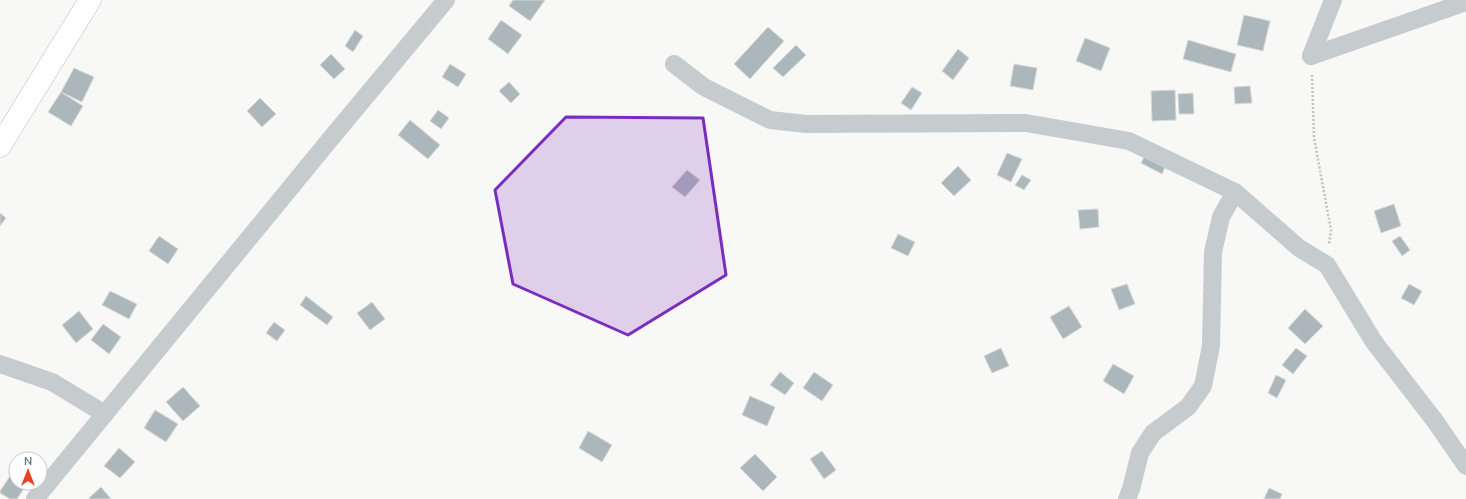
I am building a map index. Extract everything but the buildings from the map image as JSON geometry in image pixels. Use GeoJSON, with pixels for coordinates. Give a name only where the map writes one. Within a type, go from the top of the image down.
{"type":"FeatureCollection","features":[{"type":"Feature","properties":{"kind":"main road"},"geometry":{"type":"LineString","coordinates":[[0,146],[90,0]]}},
{"type":"Feature","properties":{"kind":"street"},"geometry":{"type":"LineString","coordinates":[[35,499],[446,0]]}},
{"type":"Feature","properties":{"kind":"street"},"geometry":{"type":"LineString","coordinates":[[1311,56],[1333,0]]}},
{"type":"Feature","properties":{"kind":"street"},"geometry":{"type":"LineString","coordinates":[[1311,56],[1466,2]]}},
{"type":"Feature","properties":{"kind":"street"},"geometry":{"type":"LineString","coordinates":[[674,64],[704,87],[770,120],[806,124],[1026,123],[1129,141],[1235,192],[1299,248],[1327,265],[1374,342],[1435,421],[1466,466]]}},
{"type":"Feature","properties":{"kind":"street"},"geometry":{"type":"LineString","coordinates":[[1127,499],[1140,453],[1153,433],[1188,407],[1203,386],[1211,346],[1213,252],[1221,217],[1235,192]]}},
{"type":"Feature","properties":{"kind":"street"},"geometry":{"type":"LineString","coordinates":[[0,364],[52,382],[105,414]]}},
{"type":"Feature","properties":{"kind":"path"},"geometry":{"type":"LineString","coordinates":[[1311,56],[1314,138],[1331,230],[1327,265]]}},
{"type":"Feature","properties":{"kind":"highlighted area"},"geometry":{"type":"Polygon","coordinates":[[[566,117],[703,118],[726,275],[628,335],[513,284],[495,190],[566,117]]]}}]}
